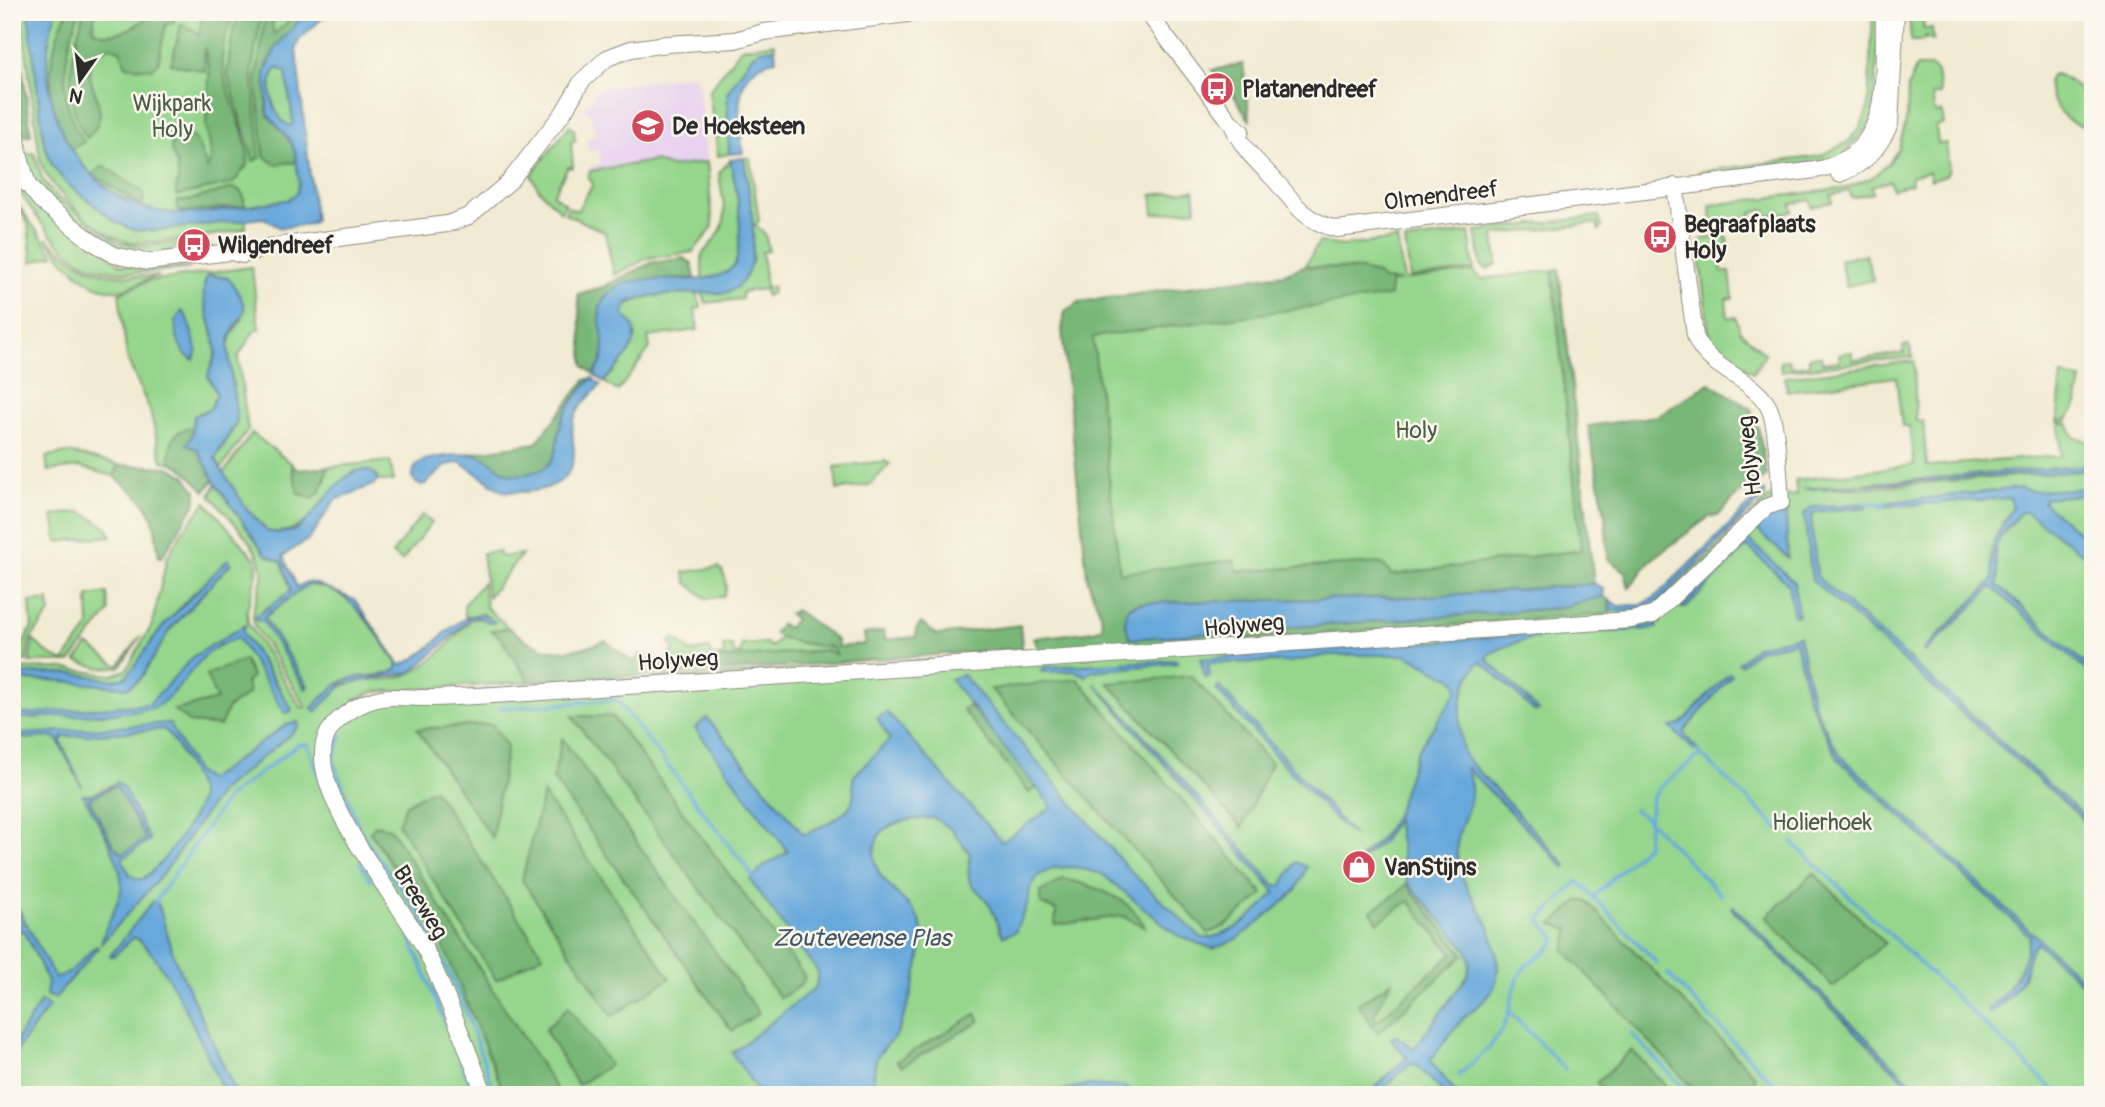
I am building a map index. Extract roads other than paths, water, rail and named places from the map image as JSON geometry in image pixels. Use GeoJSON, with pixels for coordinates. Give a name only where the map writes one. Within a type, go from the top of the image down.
{"type":"FeatureCollection","features":[{"type":"Feature","properties":{"kind":"street"},"geometry":{"type":"LineString","coordinates":[[12,97],[19,154],[28,185],[41,201],[91,242],[114,256],[147,262],[230,252],[254,244],[268,247],[447,224],[469,216],[498,190],[503,177],[555,107],[571,95],[594,68],[619,53],[748,30],[764,32],[923,12]]}},
{"type":"Feature","properties":{"kind":"street","name":"Olmendreef"},"geometry":{"type":"LineString","coordinates":[[1147,12],[1232,124],[1244,134],[1266,163],[1270,175],[1303,214],[1326,226],[1349,229],[1676,191],[1816,170],[1849,158],[1866,142],[1877,122],[1889,60]]}},
{"type":"Feature","properties":{"kind":"street"},"geometry":{"type":"LineString","coordinates":[[1884,12],[1889,60]]}},
{"type":"Feature","properties":{"kind":"street"},"geometry":{"type":"LineString","coordinates":[[1889,60],[1896,12]]}},
{"type":"Feature","properties":{"kind":"street","name":"Holyweg"},"geometry":{"type":"LineString","coordinates":[[327,734],[355,708],[387,697],[488,696],[1033,659],[1181,653],[1631,620],[1653,615],[1766,507],[1781,502],[1774,438],[1767,404],[1704,352],[1695,336],[1676,191]]}},
{"type":"Feature","properties":{"kind":"street","name":"Breeweg"},"geometry":{"type":"LineString","coordinates":[[327,734],[325,765],[341,813],[358,845],[423,945],[485,1095]]}},
{"type":"Feature","properties":{"kind":"water"},"geometry":{"type":"Polygon","coordinates":[[[28,12],[56,12],[49,43],[48,76],[54,107],[65,138],[83,164],[105,187],[132,203],[164,212],[210,212],[287,200],[297,193],[299,183],[295,152],[290,140],[268,115],[265,73],[276,47],[307,12],[329,12],[299,40],[296,49],[315,220],[310,224],[280,228],[264,218],[152,231],[134,230],[117,223],[65,182],[52,165],[44,143],[28,12]],[[278,68],[271,81],[271,90],[279,116],[290,126],[293,123],[286,72],[278,68]]]}},
{"type":"Feature","properties":{"kind":"water"},"geometry":{"type":"Polygon","coordinates":[[[775,48],[776,60],[761,65],[750,73],[744,84],[739,111],[743,153],[729,154],[727,93],[752,56],[760,50],[775,48]]]}},
{"type":"Feature","properties":{"kind":"water"},"geometry":{"type":"Polygon","coordinates":[[[744,158],[752,212],[753,252],[749,270],[741,284],[725,293],[664,295],[627,303],[623,314],[634,328],[634,343],[626,357],[604,382],[594,374],[604,352],[600,312],[608,294],[621,285],[636,281],[708,278],[723,274],[735,265],[740,226],[730,160],[744,158]]]}},
{"type":"Feature","properties":{"kind":"water"},"geometry":{"type":"Polygon","coordinates":[[[208,275],[228,278],[243,302],[243,315],[228,346],[237,421],[215,459],[247,509],[267,531],[288,532],[303,524],[344,479],[355,472],[366,470],[376,475],[378,481],[335,500],[310,538],[283,556],[297,587],[306,582],[315,583],[355,600],[400,665],[412,660],[450,628],[471,616],[483,614],[495,622],[477,617],[471,619],[412,672],[343,684],[316,712],[312,708],[341,682],[391,672],[397,669],[397,662],[370,624],[349,601],[323,587],[307,585],[264,617],[308,686],[306,689],[262,620],[257,621],[255,617],[291,591],[282,562],[266,555],[216,484],[198,450],[187,444],[192,435],[194,416],[210,409],[217,394],[208,376],[216,350],[205,302],[208,275]]]}},
{"type":"Feature","properties":{"kind":"water"},"geometry":{"type":"Polygon","coordinates":[[[182,311],[189,323],[197,349],[194,360],[185,354],[178,338],[175,321],[182,311]]]}},
{"type":"Feature","properties":{"kind":"water"},"geometry":{"type":"Polygon","coordinates":[[[592,378],[601,385],[578,410],[572,428],[572,465],[567,475],[559,482],[526,492],[502,491],[460,462],[447,465],[424,485],[417,484],[412,477],[416,466],[423,461],[465,455],[485,458],[512,474],[541,470],[549,465],[553,458],[566,412],[592,378]]]}},
{"type":"Feature","properties":{"kind":"water"},"geometry":{"type":"Polygon","coordinates":[[[2093,465],[2093,470],[1803,489],[2093,465]]]}},
{"type":"Feature","properties":{"kind":"water"},"geometry":{"type":"Polygon","coordinates":[[[2020,488],[2034,491],[2093,488],[2093,494],[2044,498],[2044,503],[2093,544],[2093,561],[2026,512],[2021,512],[2004,532],[1997,544],[1995,556],[1997,585],[2093,671],[2093,676],[1992,587],[1925,652],[1923,650],[1993,581],[1991,554],[1994,540],[2013,506],[2010,498],[1881,507],[1881,503],[2020,488]]]}},
{"type":"Feature","properties":{"kind":"water"},"geometry":{"type":"Polygon","coordinates":[[[1764,491],[1765,496],[1655,605],[1632,612],[1620,612],[1610,608],[1610,600],[1618,606],[1640,605],[1653,599],[1764,491]]]}},
{"type":"Feature","properties":{"kind":"water"},"geometry":{"type":"Polygon","coordinates":[[[1867,503],[1866,507],[1816,512],[1811,516],[1817,577],[2093,824],[2093,828],[1812,580],[1804,514],[1812,507],[1867,503]]]}},
{"type":"Feature","properties":{"kind":"water"},"geometry":{"type":"Polygon","coordinates":[[[1775,511],[1786,511],[1788,558],[1759,532],[1757,525],[1775,511]]]}},
{"type":"Feature","properties":{"kind":"water"},"geometry":{"type":"Polygon","coordinates":[[[1747,538],[1794,582],[1798,615],[1794,616],[1788,584],[1747,546],[1686,608],[1681,608],[1747,538]]]}},
{"type":"Feature","properties":{"kind":"water"},"geometry":{"type":"Polygon","coordinates":[[[228,559],[231,563],[171,628],[141,678],[128,688],[51,680],[12,681],[12,674],[71,673],[113,680],[126,677],[163,626],[228,559]]]}},
{"type":"Feature","properties":{"kind":"water"},"geometry":{"type":"Polygon","coordinates":[[[1594,584],[1603,588],[1604,596],[1558,608],[1130,639],[1125,622],[1128,608],[1140,603],[1419,597],[1594,584]]]}},
{"type":"Feature","properties":{"kind":"water"},"geometry":{"type":"Polygon","coordinates":[[[1657,622],[1657,628],[1527,640],[1488,655],[1487,659],[1539,711],[1535,712],[1481,661],[1473,670],[1463,693],[1461,706],[1460,733],[1465,757],[1567,866],[1565,868],[1466,767],[1471,792],[1457,842],[1458,862],[1467,887],[1491,933],[1498,962],[1496,981],[1487,997],[1463,1019],[1430,1061],[1458,1095],[1446,1095],[1415,1064],[1409,1064],[1377,1095],[1367,1095],[1407,1057],[1391,1039],[1395,1035],[1414,1049],[1468,975],[1470,962],[1467,950],[1407,882],[1396,820],[1383,841],[1362,859],[1365,871],[1360,858],[1381,838],[1396,815],[1416,753],[1458,690],[1456,681],[1407,655],[1328,655],[1290,662],[1208,663],[1210,676],[1206,678],[1200,659],[1644,626],[1657,622]]]}},
{"type":"Feature","properties":{"kind":"water"},"geometry":{"type":"Polygon","coordinates":[[[245,625],[243,633],[292,709],[290,712],[285,713],[238,638],[211,651],[178,688],[157,706],[112,713],[12,719],[12,715],[149,704],[194,656],[245,625]]]}},
{"type":"Feature","properties":{"kind":"water"},"geometry":{"type":"Polygon","coordinates":[[[1799,636],[1814,706],[1839,754],[2093,989],[2093,993],[2037,943],[2018,985],[1990,1013],[1987,1009],[2004,994],[2016,977],[2030,936],[1838,759],[1808,699],[1796,642],[1758,650],[1741,665],[1738,663],[1757,646],[1799,636]]]}},
{"type":"Feature","properties":{"kind":"water"},"geometry":{"type":"Polygon","coordinates":[[[1176,660],[1177,663],[1092,671],[1086,676],[1076,671],[1041,672],[1043,667],[1176,660]]]}},
{"type":"Feature","properties":{"kind":"water"},"geometry":{"type":"Polygon","coordinates":[[[1729,673],[1732,675],[1685,730],[1685,736],[1698,749],[1695,751],[1670,727],[1680,725],[1729,673]]]}},
{"type":"Feature","properties":{"kind":"water","name":"Zouteveense Plas"},"geometry":{"type":"Polygon","coordinates":[[[963,675],[1131,872],[1202,938],[1223,934],[1243,923],[1275,892],[1095,684],[1133,723],[1275,886],[1282,885],[1296,862],[1307,867],[1296,890],[1238,939],[1213,949],[1177,935],[1102,874],[1075,867],[1054,868],[1039,875],[1030,888],[1028,903],[1015,932],[1003,936],[989,904],[969,880],[970,854],[952,830],[934,818],[893,825],[886,828],[877,840],[874,855],[877,868],[919,919],[922,941],[914,982],[901,1023],[895,1037],[881,1051],[875,1063],[873,1095],[760,1095],[732,1053],[816,987],[818,972],[750,880],[764,866],[788,852],[695,728],[707,718],[804,835],[840,816],[851,805],[854,776],[890,739],[877,718],[887,712],[1002,842],[1052,807],[950,679],[963,675]]]}},
{"type":"Feature","properties":{"kind":"water"},"geometry":{"type":"Polygon","coordinates":[[[1219,686],[1353,834],[1329,813],[1264,743],[1216,689],[1219,686]]]}},
{"type":"Feature","properties":{"kind":"water"},"geometry":{"type":"Polygon","coordinates":[[[298,722],[299,726],[221,791],[164,873],[101,944],[119,897],[121,880],[108,841],[83,795],[91,795],[118,782],[123,787],[150,840],[122,859],[130,875],[140,880],[166,856],[193,817],[200,797],[196,782],[164,729],[63,737],[61,742],[82,787],[56,737],[12,739],[12,735],[169,723],[197,773],[208,780],[286,725],[298,722]],[[116,785],[89,799],[113,845],[122,854],[146,839],[116,785]]]}},
{"type":"Feature","properties":{"kind":"water"},"geometry":{"type":"Polygon","coordinates":[[[12,896],[55,978],[69,973],[96,946],[98,948],[55,998],[46,995],[48,982],[24,930],[12,934],[12,930],[22,924],[12,896]]]}},
{"type":"Feature","properties":{"kind":"water"},"geometry":{"type":"Polygon","coordinates":[[[153,901],[158,904],[175,959],[237,1095],[225,1095],[186,1009],[147,948],[134,937],[114,956],[110,956],[153,901]]]}},
{"type":"Feature","properties":{"kind":"water"},"geometry":{"type":"Polygon","coordinates":[[[1733,906],[1924,1095],[1919,1095],[1731,908],[1733,906]]]}},
{"type":"Feature","properties":{"kind":"water"},"geometry":{"type":"Polygon","coordinates":[[[41,1001],[49,1007],[19,1047],[12,1064],[12,1047],[41,1001]]]}},
{"type":"Feature","properties":{"kind":"water"},"geometry":{"type":"Polygon","coordinates":[[[1085,1085],[1125,1087],[1139,1095],[1043,1095],[1085,1085]]]}},
{"type":"Feature","properties":{"kind":"waterway"},"geometry":{"type":"LineString","coordinates":[[1864,504],[1885,503]]}},
{"type":"Feature","properties":{"kind":"waterway"},"geometry":{"type":"LineString","coordinates":[[500,708],[617,700],[753,876]]}},
{"type":"Feature","properties":{"kind":"waterway"},"geometry":{"type":"LineString","coordinates":[[341,736],[333,761],[361,833],[420,914],[460,996],[496,1095]]}},
{"type":"Feature","properties":{"kind":"waterway"},"geometry":{"type":"LineString","coordinates":[[155,902],[228,797],[299,744],[308,744],[319,776]]}},
{"type":"Feature","properties":{"kind":"waterway"},"geometry":{"type":"LineString","coordinates":[[1695,749],[1780,830]]}},
{"type":"Feature","properties":{"kind":"waterway"},"geometry":{"type":"LineString","coordinates":[[1700,755],[1659,788],[1652,799],[1649,821],[1721,895]]}},
{"type":"Feature","properties":{"kind":"waterway"},"geometry":{"type":"LineString","coordinates":[[1595,896],[1647,845],[1649,821],[1634,809]]}},
{"type":"Feature","properties":{"kind":"waterway"},"geometry":{"type":"LineString","coordinates":[[1792,842],[2059,1095]]}},
{"type":"Feature","properties":{"kind":"waterway"},"geometry":{"type":"LineString","coordinates":[[360,863],[371,880]]}},
{"type":"Feature","properties":{"kind":"waterway"},"geometry":{"type":"LineString","coordinates":[[1459,1075],[1489,1047],[1501,1031],[1522,971],[1549,949],[1556,938],[1540,920],[1578,881],[1657,963]]}},
{"type":"Feature","properties":{"kind":"waterway"},"geometry":{"type":"LineString","coordinates":[[409,935],[475,1095]]}},
{"type":"Feature","properties":{"kind":"waterway"},"geometry":{"type":"LineString","coordinates":[[1668,974],[1785,1095]]}},
{"type":"Feature","properties":{"kind":"waterway"},"geometry":{"type":"LineString","coordinates":[[1509,1011],[1565,1069]]}},
{"type":"Feature","properties":{"kind":"waterway"},"geometry":{"type":"LineString","coordinates":[[1631,1033],[1690,1095]]}},
{"type":"Feature","properties":{"kind":"place","name":"Platanendreef"},"geometry":{"type":"Point","coordinates":[1217,89]}},
{"type":"Feature","properties":{"kind":"place","name":"De Hoeksteen"},"geometry":{"type":"Point","coordinates":[648,126]}},
{"type":"Feature","properties":{"kind":"place","name":"Begraafplaats Holy"},"geometry":{"type":"Point","coordinates":[1660,237]}},
{"type":"Feature","properties":{"kind":"place","name":"Wilgendreef"},"geometry":{"type":"Point","coordinates":[194,245]}},
{"type":"Feature","properties":{"kind":"place","name":"VanStijns"},"geometry":{"type":"Point","coordinates":[1359,867]}},
{"type":"Feature","properties":{"kind":"park label","name":"Wijkpark Holy"},"geometry":{"type":"Point","coordinates":[172,116]}},
{"type":"Feature","properties":{"kind":"park label","name":"Holy"},"geometry":{"type":"Point","coordinates":[1416,430]}},
{"type":"Feature","properties":{"kind":"park label","name":"Holierhoek"},"geometry":{"type":"Point","coordinates":[1822,822]}}]}
